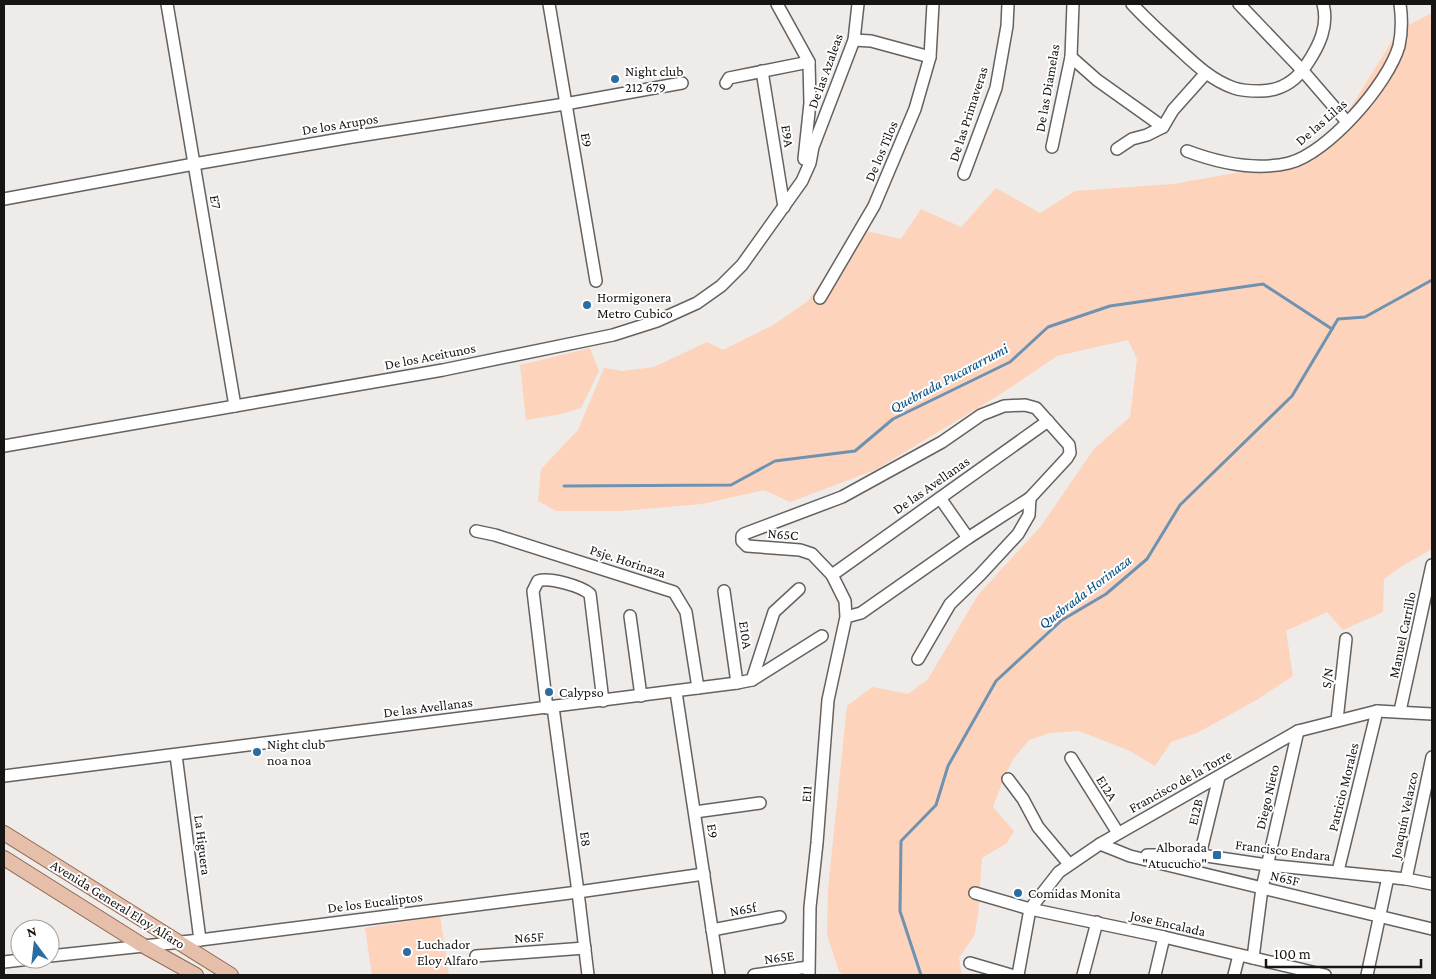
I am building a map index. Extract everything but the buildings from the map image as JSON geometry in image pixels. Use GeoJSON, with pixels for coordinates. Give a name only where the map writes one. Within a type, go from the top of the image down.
{"type":"FeatureCollection","features":[{"type":"Feature","properties":{"kind":"main road","name":"Avenida General Eloy Alfaro"},"geometry":{"type":"LineString","coordinates":[[4,833],[231,975]]}},
{"type":"Feature","properties":{"kind":"main road","name":"Avenida General Eloy Alfaro"},"geometry":{"type":"LineString","coordinates":[[4,858],[142,945],[196,975]]}},
{"type":"Feature","properties":{"kind":"street","name":"E7"},"geometry":{"type":"LineString","coordinates":[[167,4],[235,406]]}},
{"type":"Feature","properties":{"kind":"street","name":"E9"},"geometry":{"type":"LineString","coordinates":[[549,4],[596,281]]}},
{"type":"Feature","properties":{"kind":"street","name":"De los Aceitunos"},"geometry":{"type":"LineString","coordinates":[[777,4],[809,62],[810,102],[802,181]]}},
{"type":"Feature","properties":{"kind":"street","name":"De las Azaleas"},"geometry":{"type":"LineString","coordinates":[[813,147],[854,40],[858,4]]}},
{"type":"Feature","properties":{"kind":"street","name":"De los Tilos"},"geometry":{"type":"LineString","coordinates":[[820,298],[874,206],[914,109],[930,57],[934,4]]}},
{"type":"Feature","properties":{"kind":"street","name":"De las Primaveras"},"geometry":{"type":"LineString","coordinates":[[964,174],[996,88],[1007,26],[1008,4]]}},
{"type":"Feature","properties":{"kind":"street","name":"De las Diamelas"},"geometry":{"type":"LineString","coordinates":[[1052,147],[1071,57],[1073,4]]}},
{"type":"Feature","properties":{"kind":"street"},"geometry":{"type":"LineString","coordinates":[[1132,4],[1206,73],[1235,88],[1267,91],[1284,87],[1303,71],[1322,38],[1325,14],[1324,4]]}},
{"type":"Feature","properties":{"kind":"street"},"geometry":{"type":"LineString","coordinates":[[1239,4],[1303,71],[1347,122]]}},
{"type":"Feature","properties":{"kind":"street","name":"De las Lilas"},"geometry":{"type":"LineString","coordinates":[[1187,151],[1211,160],[1263,166],[1288,163],[1304,158],[1347,122],[1378,86],[1398,46],[1402,20],[1400,4]]}},
{"type":"Feature","properties":{"kind":"street"},"geometry":{"type":"LineString","coordinates":[[854,40],[870,41],[930,57]]}},
{"type":"Feature","properties":{"kind":"street"},"geometry":{"type":"LineString","coordinates":[[1071,57],[1097,80],[1163,127]]}},
{"type":"Feature","properties":{"kind":"street"},"geometry":{"type":"LineString","coordinates":[[726,82],[729,78],[809,62]]}},
{"type":"Feature","properties":{"kind":"street","name":"E9A"},"geometry":{"type":"LineString","coordinates":[[762,71],[784,207]]}},
{"type":"Feature","properties":{"kind":"street"},"geometry":{"type":"LineString","coordinates":[[1117,149],[1132,139],[1148,135],[1163,127],[1173,110],[1206,73]]}},
{"type":"Feature","properties":{"kind":"street","name":"De los Arupos"},"geometry":{"type":"LineString","coordinates":[[4,199],[194,164],[566,104],[682,83]]}},
{"type":"Feature","properties":{"kind":"street","name":"De los Aceitunos"},"geometry":{"type":"LineString","coordinates":[[4,446],[443,370],[613,335],[657,321],[697,303],[721,286],[742,265],[802,181],[810,163],[813,147]]}},
{"type":"Feature","properties":{"kind":"street","name":"N65C"},"geometry":{"type":"LineString","coordinates":[[846,616],[845,600],[832,575],[819,560],[806,551],[747,546],[742,539],[744,534],[842,497],[942,442],[987,412],[1004,406],[1025,405],[1036,408],[1048,421]]}},
{"type":"Feature","properties":{"kind":"street"},"geometry":{"type":"LineString","coordinates":[[846,616],[861,613],[968,538],[1030,498],[1068,458],[1070,453],[1069,445],[1048,421]]}},
{"type":"Feature","properties":{"kind":"street","name":"De las Avellanas"},"geometry":{"type":"LineString","coordinates":[[832,575],[1048,421]]}},
{"type":"Feature","properties":{"kind":"street"},"geometry":{"type":"LineString","coordinates":[[940,498],[968,538]]}},
{"type":"Feature","properties":{"kind":"street"},"geometry":{"type":"LineString","coordinates":[[918,659],[950,604],[1018,534],[1029,516],[1030,498]]}},
{"type":"Feature","properties":{"kind":"street","name":"Psje. Horinaza"},"geometry":{"type":"LineString","coordinates":[[476,531],[495,535],[674,592],[686,612],[698,688]]}},
{"type":"Feature","properties":{"kind":"street","name":"Manuel Carrillo"},"geometry":{"type":"LineString","coordinates":[[1400,711],[1432,565]]}},
{"type":"Feature","properties":{"kind":"street","name":"E8"},"geometry":{"type":"LineString","coordinates":[[588,975],[578,892],[533,591],[538,581],[559,582],[584,589],[590,594],[603,701]]}},
{"type":"Feature","properties":{"kind":"street"},"geometry":{"type":"LineString","coordinates":[[752,680],[774,612],[799,589]]}},
{"type":"Feature","properties":{"kind":"street","name":"E10A"},"geometry":{"type":"LineString","coordinates":[[724,591],[737,683]]}},
{"type":"Feature","properties":{"kind":"street"},"geometry":{"type":"LineString","coordinates":[[630,616],[641,696]]}},
{"type":"Feature","properties":{"kind":"street","name":"E11"},"geometry":{"type":"LineString","coordinates":[[808,971],[810,907],[828,700],[846,616]]}},
{"type":"Feature","properties":{"kind":"street"},"geometry":{"type":"LineString","coordinates":[[752,680],[822,636]]}},
{"type":"Feature","properties":{"kind":"street","name":"S/N"},"geometry":{"type":"LineString","coordinates":[[1337,720],[1346,639]]}},
{"type":"Feature","properties":{"kind":"street","name":"De las Avellanas"},"geometry":{"type":"LineString","coordinates":[[4,776],[676,692],[752,680]]}},
{"type":"Feature","properties":{"kind":"street","name":"E9"},"geometry":{"type":"LineString","coordinates":[[676,692],[719,975]]}},
{"type":"Feature","properties":{"kind":"street","name":"Francisco de la Torre"},"geometry":{"type":"LineString","coordinates":[[1018,975],[1030,909],[1050,881],[1069,864],[1100,844],[1298,731],[1378,711],[1432,714]]}},
{"type":"Feature","properties":{"kind":"street","name":"Patricio Morales"},"geometry":{"type":"LineString","coordinates":[[1338,871],[1378,711]]}},
{"type":"Feature","properties":{"kind":"street","name":"Diego Nieto"},"geometry":{"type":"LineString","coordinates":[[1253,958],[1262,888],[1298,731]]}},
{"type":"Feature","properties":{"kind":"street","name":"La Higuera"},"geometry":{"type":"LineString","coordinates":[[176,755],[200,940]]}},
{"type":"Feature","properties":{"kind":"street","name":"Joaquín Velazco"},"geometry":{"type":"LineString","coordinates":[[1406,879],[1432,757]]}},
{"type":"Feature","properties":{"kind":"street","name":"E12A"},"geometry":{"type":"LineString","coordinates":[[1071,758],[1118,833]]}},
{"type":"Feature","properties":{"kind":"street","name":"E12B"},"geometry":{"type":"LineString","coordinates":[[1200,855],[1219,777]]}},
{"type":"Feature","properties":{"kind":"street"},"geometry":{"type":"LineString","coordinates":[[1008,779],[1023,799],[1038,827],[1069,864]]}},
{"type":"Feature","properties":{"kind":"street"},"geometry":{"type":"LineString","coordinates":[[695,812],[760,802]]}},
{"type":"Feature","properties":{"kind":"street"},"geometry":{"type":"LineString","coordinates":[[1100,844],[1130,856]]}},
{"type":"Feature","properties":{"kind":"street","name":"Francisco Endara"},"geometry":{"type":"LineString","coordinates":[[1130,856],[1200,855],[1406,879],[1432,884]]}},
{"type":"Feature","properties":{"kind":"street","name":"N65F"},"geometry":{"type":"LineString","coordinates":[[1130,856],[1432,929]]}},
{"type":"Feature","properties":{"kind":"street","name":"De los Eucaliptos"},"geometry":{"type":"LineString","coordinates":[[60,955],[200,940],[704,874]]}},
{"type":"Feature","properties":{"kind":"street"},"geometry":{"type":"LineString","coordinates":[[1367,975],[1388,877]]}},
{"type":"Feature","properties":{"kind":"street","name":"Jose Encalada"},"geometry":{"type":"LineString","coordinates":[[975,893],[1030,909],[1097,922],[1253,958],[1308,973],[1325,975]]}},
{"type":"Feature","properties":{"kind":"street","name":"N65f"},"geometry":{"type":"LineString","coordinates":[[712,930],[780,917]]}},
{"type":"Feature","properties":{"kind":"street"},"geometry":{"type":"LineString","coordinates":[[1083,975],[1097,922]]}},
{"type":"Feature","properties":{"kind":"street"},"geometry":{"type":"LineString","coordinates":[[1155,975],[1164,937]]}},
{"type":"Feature","properties":{"kind":"street","name":"N65F"},"geometry":{"type":"LineString","coordinates":[[476,956],[585,948]]}},
{"type":"Feature","properties":{"kind":"street"},"geometry":{"type":"LineString","coordinates":[[1234,975],[1240,955]]}},
{"type":"Feature","properties":{"kind":"street"},"geometry":{"type":"LineString","coordinates":[[970,963],[1011,975]]}},
{"type":"Feature","properties":{"kind":"street","name":"N65E"},"geometry":{"type":"LineString","coordinates":[[754,975],[808,971]]}},
{"type":"Feature","properties":{"kind":"shaded area"},"geometry":{"type":"Polygon","coordinates":[[[1432,13],[1432,549],[1384,579],[1383,612],[1343,630],[1327,612],[1286,631],[1293,676],[1258,699],[1197,733],[1171,742],[1155,766],[1130,751],[1079,731],[1050,733],[1029,740],[1014,758],[1005,775],[993,807],[1014,831],[1007,843],[982,858],[978,915],[974,936],[959,958],[962,975],[843,975],[839,971],[827,935],[828,889],[847,706],[872,687],[908,694],[928,679],[978,595],[1041,526],[1094,449],[1130,417],[1137,359],[1128,340],[1057,356],[1001,394],[875,470],[790,502],[764,490],[702,504],[622,511],[556,511],[538,501],[541,469],[578,430],[604,368],[623,371],[654,367],[707,342],[723,350],[773,325],[808,301],[858,229],[901,239],[921,209],[961,227],[996,188],[1040,213],[1075,191],[1173,184],[1291,163],[1344,118],[1399,30],[1432,13]]]}},
{"type":"Feature","properties":{"kind":"shaded area"},"geometry":{"type":"Polygon","coordinates":[[[590,348],[599,371],[581,408],[561,414],[526,420],[520,365],[590,348]]]}},
{"type":"Feature","properties":{"kind":"shaded area","name":"Luchador Eloy Alfaro"},"geometry":{"type":"Polygon","coordinates":[[[440,916],[449,975],[372,975],[365,928],[440,916]]]}},
{"type":"Feature","properties":{"kind":"waterway","name":"Quebrada Horinaza"},"geometry":{"type":"LineString","coordinates":[[921,975],[900,911],[901,841],[936,805],[948,766],[996,681],[1062,620],[1106,594],[1147,559],[1180,505],[1292,396],[1338,319],[1365,317],[1432,280]]}},
{"type":"Feature","properties":{"kind":"waterway","name":"Quebrada Pucararrumi"},"geometry":{"type":"LineString","coordinates":[[564,486],[731,485],[775,461],[855,451],[893,419],[1010,362],[1048,327],[1110,306],[1263,284],[1332,329]]}},
{"type":"Feature","properties":{"kind":"place","name":"Night club 212 679"},"geometry":{"type":"Point","coordinates":[615,79]}},
{"type":"Feature","properties":{"kind":"place","name":"Hormigonera Metro Cubico"},"geometry":{"type":"Point","coordinates":[587,305]}},
{"type":"Feature","properties":{"kind":"place","name":"Calypso"},"geometry":{"type":"Point","coordinates":[549,692]}},
{"type":"Feature","properties":{"kind":"place","name":"Night club noa noa"},"geometry":{"type":"Point","coordinates":[257,752]}},
{"type":"Feature","properties":{"kind":"place","name":"Alborada \"Atucucho\""},"geometry":{"type":"Point","coordinates":[1217,855]}},
{"type":"Feature","properties":{"kind":"place","name":"Comidas Monita"},"geometry":{"type":"Point","coordinates":[1018,893]}},
{"type":"Feature","properties":{"kind":"place","name":"Luchador Eloy Alfaro"},"geometry":{"type":"Point","coordinates":[407,952]}}]}
